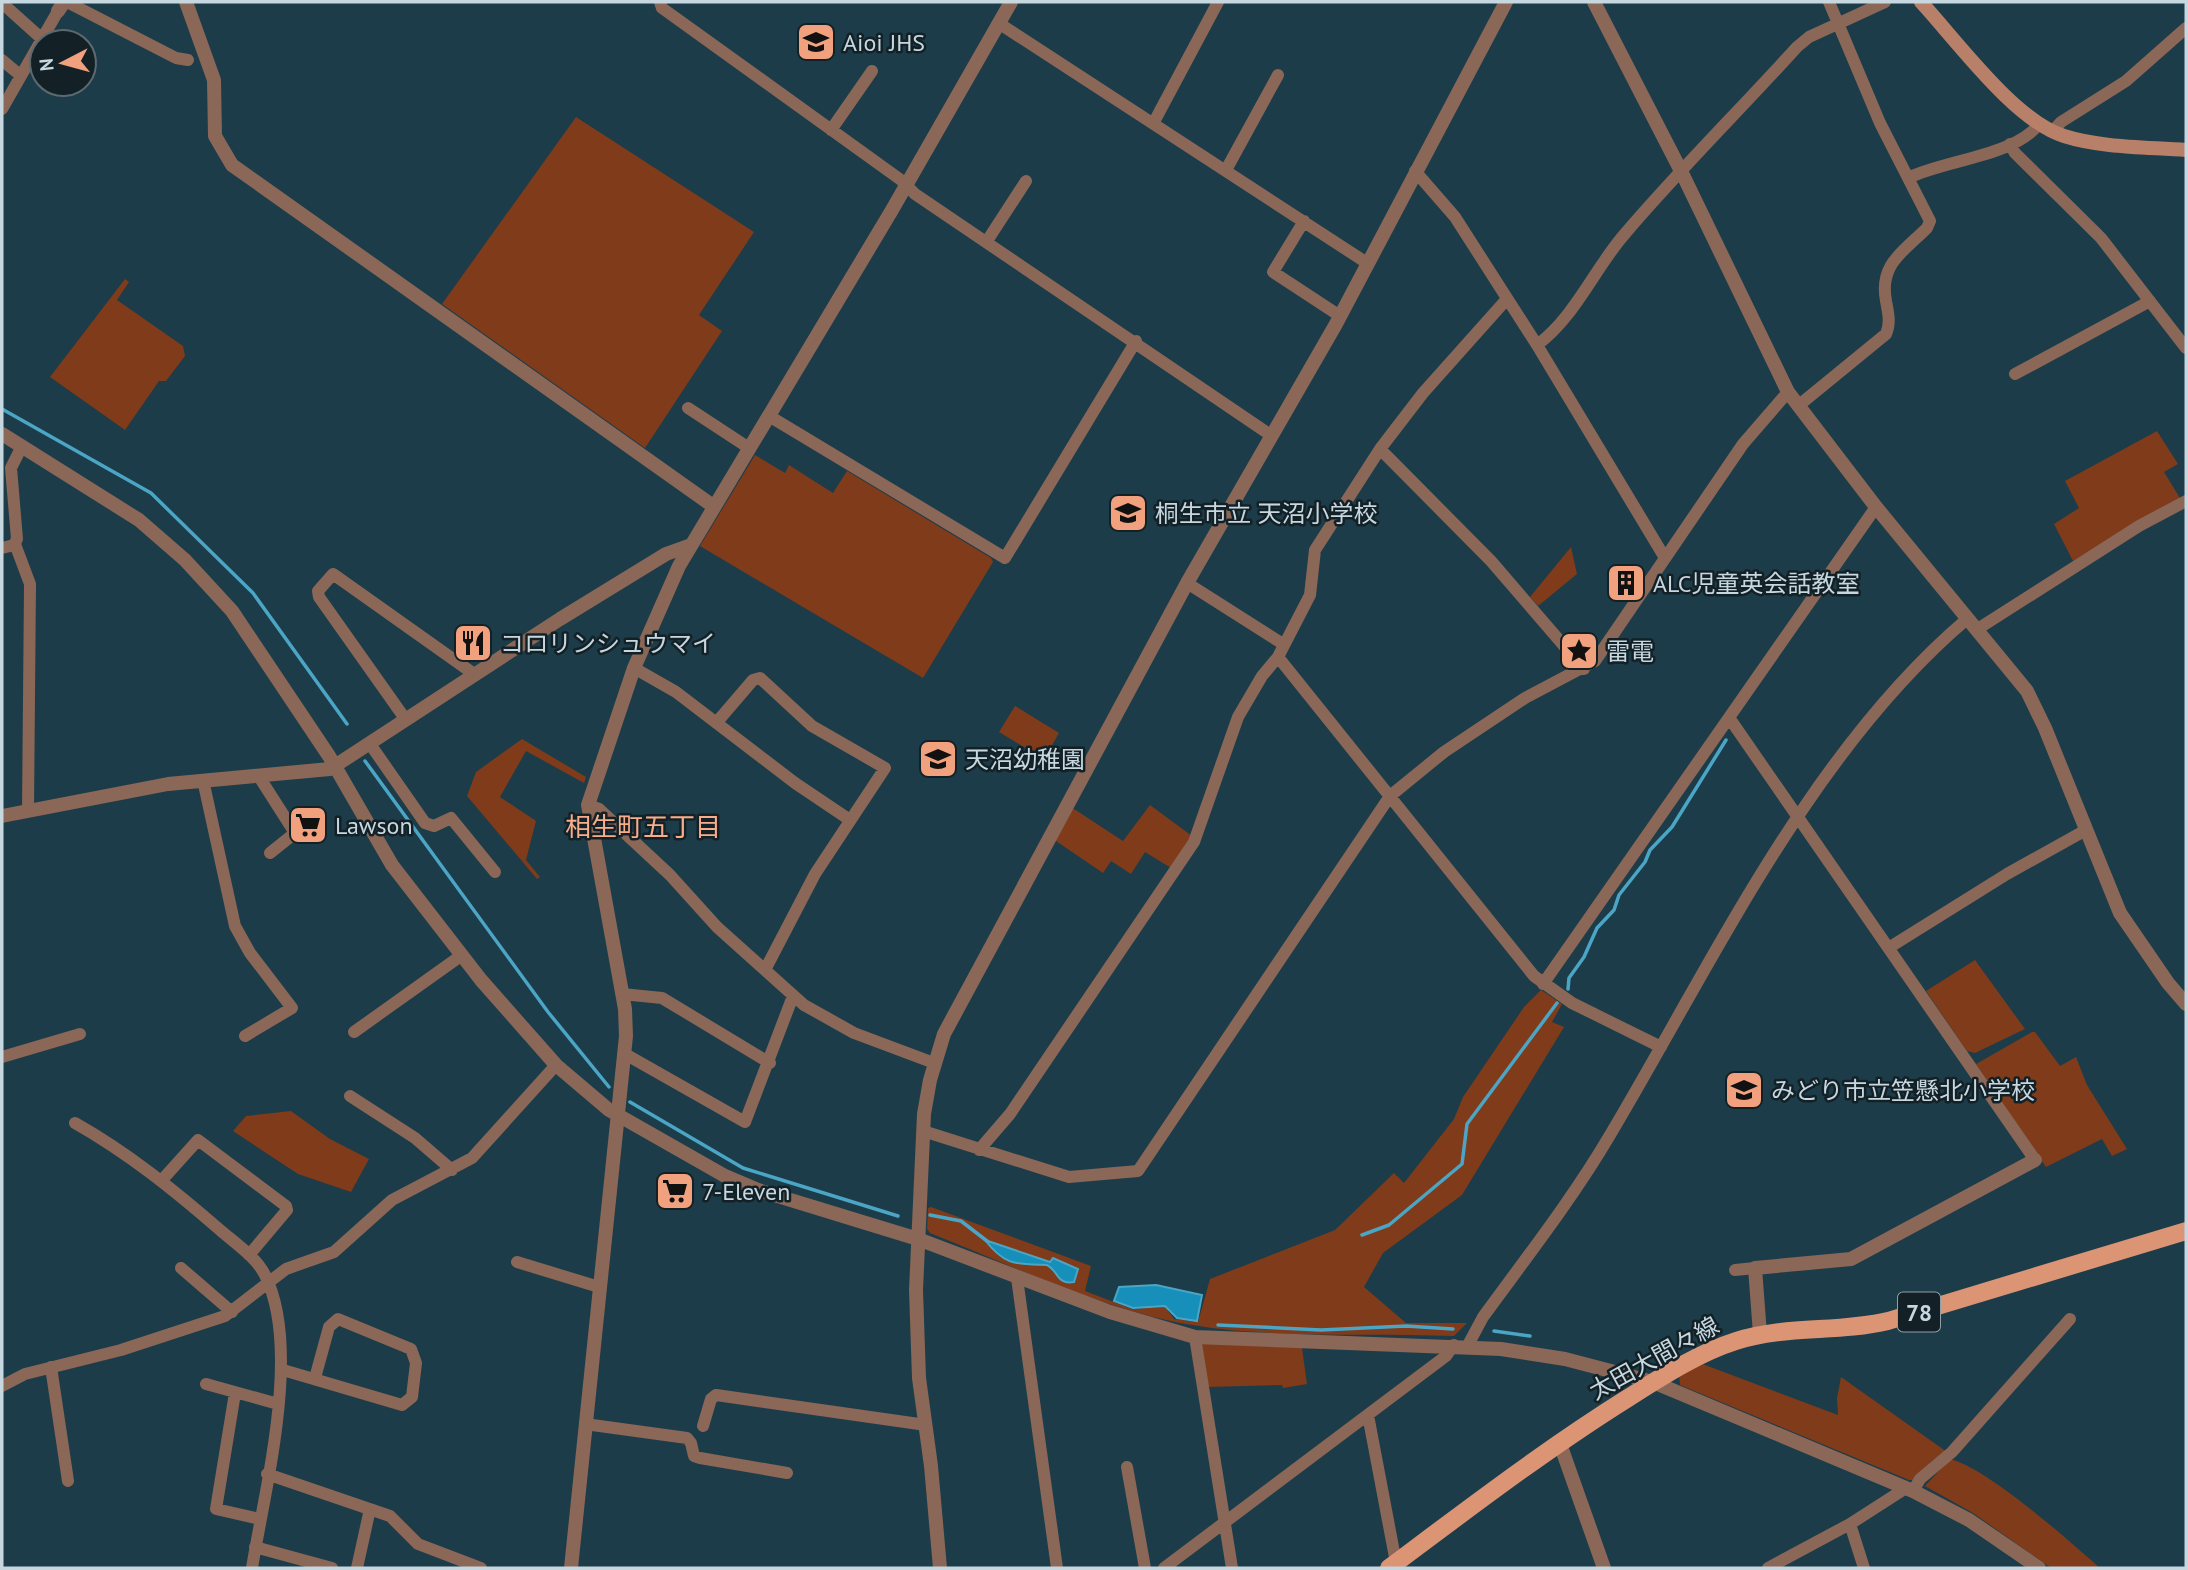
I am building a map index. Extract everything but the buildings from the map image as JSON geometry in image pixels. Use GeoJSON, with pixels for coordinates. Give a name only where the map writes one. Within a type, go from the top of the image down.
{"type":"FeatureCollection","features":[{"type":"Feature","properties":{"kind":"main road"},"geometry":{"type":"LineString","coordinates":[[1922,2],[2008,98],[2039,124],[2091,142],[2186,150]]}},
{"type":"Feature","properties":{"kind":"main road","name":"太田大間々線"},"geometry":{"type":"LineString","coordinates":[[1394,1567],[1559,1441],[1653,1382],[1719,1347],[1760,1335],[1854,1328],[1881,1323],[2186,1231]]}},
{"type":"Feature","properties":{"kind":"street"},"geometry":{"type":"LineString","coordinates":[[186,2],[214,80],[215,136],[232,165],[713,506]]}},
{"type":"Feature","properties":{"kind":"street"},"geometry":{"type":"LineString","coordinates":[[660,2],[662,8],[906,185],[1272,436]]}},
{"type":"Feature","properties":{"kind":"street"},"geometry":{"type":"LineString","coordinates":[[1154,122],[1218,2]]}},
{"type":"Feature","properties":{"kind":"street"},"geometry":{"type":"LineString","coordinates":[[940,1568],[916,1337],[923,1131],[934,1063],[954,1010],[1187,583],[1340,316],[1506,2]]}},
{"type":"Feature","properties":{"kind":"street"},"geometry":{"type":"LineString","coordinates":[[1594,2],[1681,171],[1788,392],[1876,507],[2031,698],[2120,913],[2168,984],[2186,1004]]}},
{"type":"Feature","properties":{"kind":"street"},"geometry":{"type":"LineString","coordinates":[[1798,407],[1886,334],[1889,322],[1884,276],[1890,266],[1927,228],[1930,221],[1880,123],[1829,2]]}},
{"type":"Feature","properties":{"kind":"street"},"geometry":{"type":"LineString","coordinates":[[1537,345],[1556,328],[1621,238],[1797,47],[1809,37],[1885,2]]}},
{"type":"Feature","properties":{"kind":"street"},"geometry":{"type":"LineString","coordinates":[[2,3],[30,28]]}},
{"type":"Feature","properties":{"kind":"street"},"geometry":{"type":"LineString","coordinates":[[571,1568],[625,1054],[622,994],[588,805],[591,788],[655,614],[691,545],[1000,24],[1005,4]]}},
{"type":"Feature","properties":{"kind":"street"},"geometry":{"type":"LineString","coordinates":[[48,28],[63,5],[176,58],[188,60]]}},
{"type":"Feature","properties":{"kind":"street"},"geometry":{"type":"LineString","coordinates":[[1000,24],[1367,263]]}},
{"type":"Feature","properties":{"kind":"street"},"geometry":{"type":"LineString","coordinates":[[2053,131],[2061,122],[2126,81],[2186,28]]}},
{"type":"Feature","properties":{"kind":"street"},"geometry":{"type":"LineString","coordinates":[[2,60],[20,75]]}},
{"type":"Feature","properties":{"kind":"street"},"geometry":{"type":"LineString","coordinates":[[2,108],[28,61]]}},
{"type":"Feature","properties":{"kind":"street"},"geometry":{"type":"LineString","coordinates":[[831,130],[872,71]]}},
{"type":"Feature","properties":{"kind":"street"},"geometry":{"type":"LineString","coordinates":[[1226,170],[1278,75]]}},
{"type":"Feature","properties":{"kind":"street"},"geometry":{"type":"LineString","coordinates":[[1908,178],[2010,144],[2031,133],[2039,124]]}},
{"type":"Feature","properties":{"kind":"street"},"geometry":{"type":"LineString","coordinates":[[2010,144],[2015,153],[2101,238],[2186,348]]}},
{"type":"Feature","properties":{"kind":"street"},"geometry":{"type":"LineString","coordinates":[[1415,171],[1455,217],[1537,345],[1665,558]]}},
{"type":"Feature","properties":{"kind":"street"},"geometry":{"type":"LineString","coordinates":[[987,241],[1026,181]]}},
{"type":"Feature","properties":{"kind":"street"},"geometry":{"type":"LineString","coordinates":[[1304,221],[1273,272],[1340,316]]}},
{"type":"Feature","properties":{"kind":"street"},"geometry":{"type":"LineString","coordinates":[[979,1150],[1010,1114],[1186,856],[1213,792],[1238,717],[1280,651],[1310,595],[1315,550],[1380,449],[1423,393],[1506,300]]}},
{"type":"Feature","properties":{"kind":"street"},"geometry":{"type":"LineString","coordinates":[[2015,374],[2150,301]]}},
{"type":"Feature","properties":{"kind":"street"},"geometry":{"type":"LineString","coordinates":[[769,416],[1005,558],[1136,341]]}},
{"type":"Feature","properties":{"kind":"street"},"geometry":{"type":"LineString","coordinates":[[923,1131],[1069,1177],[1138,1171],[1391,796],[1444,752],[1525,698],[1584,669],[1598,657],[1743,444],[1788,392]]}},
{"type":"Feature","properties":{"kind":"street"},"geometry":{"type":"LineString","coordinates":[[688,408],[749,448]]}},
{"type":"Feature","properties":{"kind":"street"},"geometry":{"type":"LineString","coordinates":[[2,434],[122,508],[185,560],[232,611],[335,766],[392,865],[462,955],[556,1065],[617,1114],[750,1187],[918,1239],[1110,1312],[1195,1337],[1461,1345],[1543,1354],[1653,1382],[1910,1490],[1969,1520],[2039,1568]]}},
{"type":"Feature","properties":{"kind":"street"},"geometry":{"type":"LineString","coordinates":[[22,446],[11,468],[15,544],[30,584],[28,811]]}},
{"type":"Feature","properties":{"kind":"street"},"geometry":{"type":"LineString","coordinates":[[1380,449],[1490,561],[1584,669]]}},
{"type":"Feature","properties":{"kind":"street"},"geometry":{"type":"LineString","coordinates":[[1164,1568],[1461,1345],[1601,1150],[1798,814],[1892,696],[1972,624],[2186,501]]}},
{"type":"Feature","properties":{"kind":"street"},"geometry":{"type":"LineString","coordinates":[[1543,984],[1638,844],[1730,719],[1876,507]]}},
{"type":"Feature","properties":{"kind":"street"},"geometry":{"type":"LineString","coordinates":[[2,548],[15,544]]}},
{"type":"Feature","properties":{"kind":"street"},"geometry":{"type":"LineString","coordinates":[[2,816],[203,780],[323,770],[335,766],[474,674],[666,554],[691,545]]}},
{"type":"Feature","properties":{"kind":"street"},"geometry":{"type":"LineString","coordinates":[[406,720],[319,597],[318,592],[329,576],[333,574],[474,674]]}},
{"type":"Feature","properties":{"kind":"street"},"geometry":{"type":"LineString","coordinates":[[1187,583],[1280,651],[1391,796],[1543,984],[1573,1003],[1661,1047]]}},
{"type":"Feature","properties":{"kind":"street"},"geometry":{"type":"LineString","coordinates":[[634,668],[676,692],[795,783],[850,820]]}},
{"type":"Feature","properties":{"kind":"street"},"geometry":{"type":"LineString","coordinates":[[717,722],[758,677],[812,726],[885,768],[815,874],[765,971]]}},
{"type":"Feature","properties":{"kind":"street"},"geometry":{"type":"LineString","coordinates":[[1730,719],[2035,1160],[1850,1259],[1735,1270]]}},
{"type":"Feature","properties":{"kind":"street"},"geometry":{"type":"LineString","coordinates":[[370,744],[425,823],[434,826],[451,818],[495,872]]}},
{"type":"Feature","properties":{"kind":"street"},"geometry":{"type":"LineString","coordinates":[[258,775],[295,833],[270,853]]}},
{"type":"Feature","properties":{"kind":"street"},"geometry":{"type":"LineString","coordinates":[[203,780],[236,926],[250,953],[292,1008],[245,1036]]}},
{"type":"Feature","properties":{"kind":"street"},"geometry":{"type":"LineString","coordinates":[[588,805],[599,809],[670,875],[717,927],[793,996],[842,1027],[934,1063]]}},
{"type":"Feature","properties":{"kind":"street"},"geometry":{"type":"LineString","coordinates":[[1889,947],[2007,874],[2086,830]]}},
{"type":"Feature","properties":{"kind":"street"},"geometry":{"type":"LineString","coordinates":[[354,1032],[462,955]]}},
{"type":"Feature","properties":{"kind":"street"},"geometry":{"type":"LineString","coordinates":[[622,994],[662,998],[770,1063]]}},
{"type":"Feature","properties":{"kind":"street"},"geometry":{"type":"LineString","coordinates":[[625,1054],[745,1122],[770,1063],[793,996]]}},
{"type":"Feature","properties":{"kind":"street"},"geometry":{"type":"LineString","coordinates":[[2,1057],[80,1034]]}},
{"type":"Feature","properties":{"kind":"street"},"geometry":{"type":"LineString","coordinates":[[2,1386],[18,1377],[172,1334],[232,1312],[294,1265],[328,1255],[384,1205],[452,1170],[482,1149],[556,1065]]}},
{"type":"Feature","properties":{"kind":"street"},"geometry":{"type":"LineString","coordinates":[[350,1096],[415,1138],[452,1170]]}},
{"type":"Feature","properties":{"kind":"street"},"geometry":{"type":"LineString","coordinates":[[75,1123],[124,1152],[162,1180],[249,1255],[268,1283],[282,1349],[283,1370],[252,1568]]}},
{"type":"Feature","properties":{"kind":"street"},"geometry":{"type":"LineString","coordinates":[[162,1180],[194,1140],[198,1140],[286,1206],[287,1210],[249,1255]]}},
{"type":"Feature","properties":{"kind":"street"},"geometry":{"type":"LineString","coordinates":[[517,1262],[599,1287]]}},
{"type":"Feature","properties":{"kind":"street"},"geometry":{"type":"LineString","coordinates":[[181,1268],[232,1312]]}},
{"type":"Feature","properties":{"kind":"street"},"geometry":{"type":"LineString","coordinates":[[1755,1268],[1760,1335]]}},
{"type":"Feature","properties":{"kind":"street"},"geometry":{"type":"LineString","coordinates":[[1017,1278],[1057,1568]]}},
{"type":"Feature","properties":{"kind":"street"},"geometry":{"type":"LineString","coordinates":[[1768,1568],[1910,1490],[1952,1452],[2070,1319]]}},
{"type":"Feature","properties":{"kind":"street"},"geometry":{"type":"LineString","coordinates":[[283,1370],[402,1405],[412,1397],[416,1357],[411,1349],[342,1320],[334,1320],[315,1378]]}},
{"type":"Feature","properties":{"kind":"street"},"geometry":{"type":"LineString","coordinates":[[1195,1337],[1232,1568]]}},
{"type":"Feature","properties":{"kind":"street"},"geometry":{"type":"LineString","coordinates":[[51,1367],[68,1481]]}},
{"type":"Feature","properties":{"kind":"street"},"geometry":{"type":"LineString","coordinates":[[206,1384],[278,1404]]}},
{"type":"Feature","properties":{"kind":"street"},"geometry":{"type":"LineString","coordinates":[[235,1393],[216,1509],[260,1519]]}},
{"type":"Feature","properties":{"kind":"street"},"geometry":{"type":"LineString","coordinates":[[703,1426],[711,1399],[716,1395],[926,1425]]}},
{"type":"Feature","properties":{"kind":"street"},"geometry":{"type":"LineString","coordinates":[[1368,1415],[1394,1567]]}},
{"type":"Feature","properties":{"kind":"street"},"geometry":{"type":"LineString","coordinates":[[586,1424],[687,1438],[694,1456],[787,1472]]}},
{"type":"Feature","properties":{"kind":"street"},"geometry":{"type":"LineString","coordinates":[[1559,1441],[1604,1568]]}},
{"type":"Feature","properties":{"kind":"street"},"geometry":{"type":"LineString","coordinates":[[1127,1467],[1145,1568]]}},
{"type":"Feature","properties":{"kind":"street"},"geometry":{"type":"LineString","coordinates":[[267,1474],[396,1518],[418,1544],[481,1568]]}},
{"type":"Feature","properties":{"kind":"street"},"geometry":{"type":"LineString","coordinates":[[357,1568],[369,1509]]}},
{"type":"Feature","properties":{"kind":"street"},"geometry":{"type":"LineString","coordinates":[[1850,1524],[1864,1568]]}},
{"type":"Feature","properties":{"kind":"street"},"geometry":{"type":"LineString","coordinates":[[255,1547],[332,1568]]}},
{"type":"Feature","properties":{"kind":"shaded area"},"geometry":{"type":"Polygon","coordinates":[[[576,117],[754,232],[699,315],[722,331],[645,448],[442,304],[576,117]]]}},
{"type":"Feature","properties":{"kind":"shaded area"},"geometry":{"type":"Polygon","coordinates":[[[125,279],[129,282],[117,300],[183,346],[185,356],[166,381],[159,381],[125,430],[50,377],[125,279]]]}},
{"type":"Feature","properties":{"kind":"shaded area"},"geometry":{"type":"Polygon","coordinates":[[[2157,431],[2178,464],[2164,472],[2180,498],[2073,561],[2054,524],[2079,508],[2065,481],[2157,431]]]}},
{"type":"Feature","properties":{"kind":"shaded area"},"geometry":{"type":"Polygon","coordinates":[[[755,455],[785,473],[789,465],[833,493],[847,471],[991,558],[993,562],[923,678],[700,546],[755,455]]]}},
{"type":"Feature","properties":{"kind":"shaded area"},"geometry":{"type":"Polygon","coordinates":[[[1571,547],[1577,574],[1538,606],[1530,597],[1571,547]]]}},
{"type":"Feature","properties":{"kind":"shaded area"},"geometry":{"type":"Polygon","coordinates":[[[1015,706],[1059,733],[1044,759],[999,732],[1015,706]]]}},
{"type":"Feature","properties":{"kind":"shaded area"},"geometry":{"type":"Polygon","coordinates":[[[522,739],[586,777],[584,783],[526,751],[500,797],[536,821],[526,860],[540,877],[537,879],[467,796],[476,772],[522,739]]]}},
{"type":"Feature","properties":{"kind":"shaded area"},"geometry":{"type":"Polygon","coordinates":[[[1150,805],[1192,836],[1171,868],[1145,852],[1131,874],[1111,861],[1103,873],[1053,839],[1071,807],[1123,841],[1150,805]]]}},
{"type":"Feature","properties":{"kind":"shaded area"},"geometry":{"type":"Polygon","coordinates":[[[1975,960],[2025,1029],[1975,1053],[1967,1051],[1926,991],[1975,960]]]}},
{"type":"Feature","properties":{"kind":"shaded area"},"geometry":{"type":"Polygon","coordinates":[[[1541,990],[1562,1004],[1552,1022],[1564,1027],[1462,1195],[1383,1253],[1364,1287],[1406,1323],[1467,1323],[1454,1336],[1257,1332],[1160,1319],[1060,1286],[930,1233],[927,1229],[928,1208],[931,1207],[1091,1266],[1085,1291],[1132,1309],[1165,1307],[1174,1319],[1198,1322],[1210,1279],[1335,1230],[1394,1173],[1404,1183],[1454,1119],[1463,1097],[1524,1007],[1541,990]]]}},
{"type":"Feature","properties":{"kind":"shaded area"},"geometry":{"type":"Polygon","coordinates":[[[2035,1032],[2060,1066],[2076,1057],[2087,1085],[2127,1149],[2112,1156],[2102,1139],[2046,1167],[1976,1064],[2035,1032]]]}},
{"type":"Feature","properties":{"kind":"shaded area"},"geometry":{"type":"Polygon","coordinates":[[[291,1111],[330,1139],[369,1159],[351,1192],[298,1174],[233,1131],[246,1116],[291,1111]]]}},
{"type":"Feature","properties":{"kind":"shaded area"},"geometry":{"type":"Polygon","coordinates":[[[1203,1342],[1302,1348],[1307,1384],[1283,1388],[1282,1385],[1206,1387],[1199,1346],[1203,1342]]]}},
{"type":"Feature","properties":{"kind":"shaded area"},"geometry":{"type":"Polygon","coordinates":[[[1700,1363],[1838,1415],[1837,1398],[1841,1377],[1947,1452],[1933,1460],[1913,1480],[1909,1480],[1680,1385],[1679,1375],[1700,1363]]]}},
{"type":"Feature","properties":{"kind":"shaded area"},"geometry":{"type":"Polygon","coordinates":[[[1950,1459],[1966,1465],[2006,1490],[2100,1568],[2051,1568],[1973,1513],[1925,1486],[1950,1459]]]}},
{"type":"Feature","properties":{"kind":"water"},"geometry":{"type":"Polygon","coordinates":[[[985,1240],[1050,1262],[1053,1258],[1078,1269],[1074,1282],[1061,1280],[1047,1265],[1019,1264],[1005,1259],[985,1240]]]}},
{"type":"Feature","properties":{"kind":"water"},"geometry":{"type":"Polygon","coordinates":[[[1156,1285],[1202,1295],[1197,1321],[1177,1318],[1165,1306],[1133,1308],[1114,1301],[1119,1287],[1156,1285]]]}},
{"type":"Feature","properties":{"kind":"waterway"},"geometry":{"type":"LineString","coordinates":[[2,409],[151,493],[253,593],[347,724]]}},
{"type":"Feature","properties":{"kind":"waterway"},"geometry":{"type":"LineString","coordinates":[[1568,989],[1569,978],[1584,957],[1597,928],[1614,910],[1619,895],[1645,862],[1650,850],[1672,827],[1726,740]]}},
{"type":"Feature","properties":{"kind":"waterway"},"geometry":{"type":"LineString","coordinates":[[365,761],[548,1012],[609,1087]]}},
{"type":"Feature","properties":{"kind":"waterway"},"geometry":{"type":"LineString","coordinates":[[1362,1235],[1389,1225],[1462,1164],[1467,1124],[1557,1003]]}},
{"type":"Feature","properties":{"kind":"waterway"},"geometry":{"type":"LineString","coordinates":[[630,1102],[743,1168],[898,1216]]}},
{"type":"Feature","properties":{"kind":"waterway"},"geometry":{"type":"LineString","coordinates":[[930,1215],[961,1221],[987,1241]]}},
{"type":"Feature","properties":{"kind":"waterway"},"geometry":{"type":"LineString","coordinates":[[1218,1325],[1321,1330],[1406,1326],[1453,1329]]}},
{"type":"Feature","properties":{"kind":"waterway"},"geometry":{"type":"LineString","coordinates":[[1494,1331],[1530,1336]]}},
{"type":"Feature","properties":{"kind":"place","name":"Aioi JHS"},"geometry":{"type":"Point","coordinates":[816,42]}},
{"type":"Feature","properties":{"kind":"place","name":"桐生市立 天沼小学校"},"geometry":{"type":"Point","coordinates":[1128,513]}},
{"type":"Feature","properties":{"kind":"place","name":"ALC児童英会話教室"},"geometry":{"type":"Point","coordinates":[1626,583]}},
{"type":"Feature","properties":{"kind":"place","name":"コロリンシュウマイ"},"geometry":{"type":"Point","coordinates":[473,643]}},
{"type":"Feature","properties":{"kind":"place","name":"雷電"},"geometry":{"type":"Point","coordinates":[1579,651]}},
{"type":"Feature","properties":{"kind":"place","name":"天沼幼稚園"},"geometry":{"type":"Point","coordinates":[938,759]}},
{"type":"Feature","properties":{"kind":"place","name":"Lawson"},"geometry":{"type":"Point","coordinates":[308,825]}},
{"type":"Feature","properties":{"kind":"place","name":"みどり市立笠懸北小学校"},"geometry":{"type":"Point","coordinates":[1744,1090]}},
{"type":"Feature","properties":{"kind":"place","name":"7-Eleven"},"geometry":{"type":"Point","coordinates":[675,1191]}},
{"type":"Feature","properties":{"kind":"district","name":"相生町五丁目"},"geometry":{"type":"Point","coordinates":[643,826]}}]}
